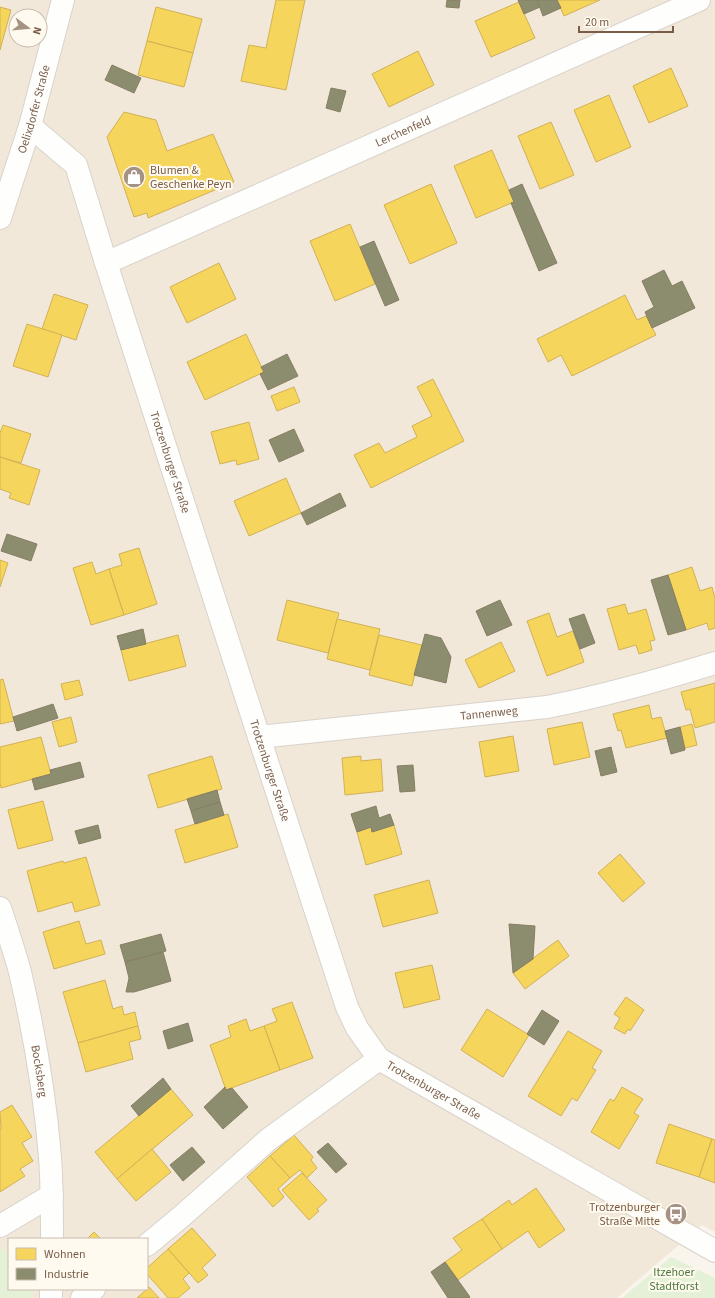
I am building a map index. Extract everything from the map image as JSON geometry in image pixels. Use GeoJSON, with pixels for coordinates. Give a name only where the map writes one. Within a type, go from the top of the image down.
{"type":"FeatureCollection","features":[{"type":"Feature","properties":{"kind":"street","name":"Oelixdorfer Straße"},"geometry":{"type":"LineString","coordinates":[[0,218],[30,126],[63,0]]}},
{"type":"Feature","properties":{"kind":"street","name":"Lerchenfeld"},"geometry":{"type":"LineString","coordinates":[[106,263],[699,0]]}},
{"type":"Feature","properties":{"kind":"street","name":"Trotzenburger Straße"},"geometry":{"type":"LineString","coordinates":[[30,126],[76,164],[106,263],[347,1007],[358,1028],[379,1059],[715,1251]]}},
{"type":"Feature","properties":{"kind":"street","name":"Tannenweg"},"geometry":{"type":"LineString","coordinates":[[259,737],[547,706],[591,698],[715,663]]}},
{"type":"Feature","properties":{"kind":"street","name":"Bocksberg"},"geometry":{"type":"LineString","coordinates":[[0,908],[19,970],[31,1024],[46,1120],[52,1195],[52,1238]]}},
{"type":"Feature","properties":{"kind":"street"},"geometry":{"type":"LineString","coordinates":[[148,1244],[269,1139],[379,1059]]}},
{"type":"Feature","properties":{"kind":"street"},"geometry":{"type":"LineString","coordinates":[[0,1226],[52,1195]]}},
{"type":"Feature","properties":{"kind":"street"},"geometry":{"type":"LineString","coordinates":[[82,1298],[93,1290]]}},
{"type":"Feature","properties":{"kind":"shaded area"},"geometry":{"type":"Polygon","coordinates":[[[0,0],[715,0],[715,1232],[702,1225],[617,1298],[0,1298],[0,0]]]}},
{"type":"Feature","properties":{"kind":"green space"},"geometry":{"type":"Polygon","coordinates":[[[0,1247],[8,1253],[8,1290],[33,1290],[32,1298],[0,1298],[0,1247]]]}},
{"type":"Feature","properties":{"kind":"green space","name":"Itzehoer Stadtforst"},"geometry":{"type":"Polygon","coordinates":[[[671,1257],[715,1278],[715,1298],[622,1298],[671,1257]]]}},
{"type":"Feature","properties":{"kind":"building: Wohnen"},"geometry":{"type":"Polygon","coordinates":[[[276,0],[305,0],[286,90],[241,81],[249,45],[266,48],[276,0]]]}},
{"type":"Feature","properties":{"kind":"building: Wohnen"},"geometry":{"type":"Polygon","coordinates":[[[557,0],[600,0],[564,16],[557,0]]]}},
{"type":"Feature","properties":{"kind":"building: Wohnen"},"geometry":{"type":"Polygon","coordinates":[[[519,2],[535,38],[491,57],[475,21],[519,2]]]}},
{"type":"Feature","properties":{"kind":"building: Wohnen"},"geometry":{"type":"Polygon","coordinates":[[[0,7],[8,9],[8,21],[0,50],[0,7]]]}},
{"type":"Feature","properties":{"kind":"building: Wohnen"},"geometry":{"type":"Polygon","coordinates":[[[156,7],[202,19],[193,53],[147,41],[156,7]]]}},
{"type":"Feature","properties":{"kind":"building: Wohnen"},"geometry":{"type":"Polygon","coordinates":[[[147,41],[193,53],[184,87],[138,75],[147,41]]]}},
{"type":"Feature","properties":{"kind":"building: Wohnen"},"geometry":{"type":"Polygon","coordinates":[[[418,51],[434,85],[389,107],[372,74],[418,51]]]}},
{"type":"Feature","properties":{"kind":"building: Wohnen"},"geometry":{"type":"Polygon","coordinates":[[[671,68],[688,106],[649,123],[633,86],[671,68]]]}},
{"type":"Feature","properties":{"kind":"building: Wohnen"},"geometry":{"type":"Polygon","coordinates":[[[609,95],[631,147],[596,162],[574,110],[609,95]]]}},
{"type":"Feature","properties":{"kind":"building: Wohnen"},"geometry":{"type":"Polygon","coordinates":[[[124,112],[156,120],[167,151],[213,134],[234,182],[148,218],[147,213],[134,217],[107,137],[124,112]]]}},
{"type":"Feature","properties":{"kind":"building: Wohnen"},"geometry":{"type":"Polygon","coordinates":[[[551,122],[574,175],[540,189],[518,136],[551,122]]]}},
{"type":"Feature","properties":{"kind":"building: Wohnen"},"geometry":{"type":"Polygon","coordinates":[[[492,150],[514,202],[476,218],[454,166],[492,150]]]}},
{"type":"Feature","properties":{"kind":"building: Wohnen"},"geometry":{"type":"Polygon","coordinates":[[[431,184],[457,243],[410,264],[384,205],[431,184]]]}},
{"type":"Feature","properties":{"kind":"building: Wohnen"},"geometry":{"type":"Polygon","coordinates":[[[350,224],[375,284],[335,301],[310,241],[350,224]]]}},
{"type":"Feature","properties":{"kind":"building: Wohnen"},"geometry":{"type":"Polygon","coordinates":[[[219,263],[236,299],[187,323],[170,287],[219,263]]]}},
{"type":"Feature","properties":{"kind":"building: Wohnen"},"geometry":{"type":"Polygon","coordinates":[[[54,294],[88,305],[76,340],[42,329],[54,294]]]}},
{"type":"Feature","properties":{"kind":"building: Wohnen"},"geometry":{"type":"Polygon","coordinates":[[[625,295],[637,320],[646,316],[656,335],[572,376],[561,355],[548,362],[537,339],[625,295]]]}},
{"type":"Feature","properties":{"kind":"building: Wohnen"},"geometry":{"type":"Polygon","coordinates":[[[27,324],[62,335],[48,377],[13,366],[27,324]]]}},
{"type":"Feature","properties":{"kind":"building: Wohnen"},"geometry":{"type":"Polygon","coordinates":[[[246,334],[264,372],[205,400],[187,362],[246,334]]]}},
{"type":"Feature","properties":{"kind":"building: Wohnen"},"geometry":{"type":"Polygon","coordinates":[[[433,379],[464,441],[371,488],[354,455],[379,443],[385,453],[417,437],[412,426],[432,416],[417,387],[433,379]]]}},
{"type":"Feature","properties":{"kind":"building: Wohnen"},"geometry":{"type":"Polygon","coordinates":[[[294,387],[300,402],[277,411],[271,396],[294,387]]]}},
{"type":"Feature","properties":{"kind":"building: Wohnen"},"geometry":{"type":"Polygon","coordinates":[[[249,422],[259,459],[237,465],[236,460],[220,464],[211,432],[249,422]]]}},
{"type":"Feature","properties":{"kind":"building: Wohnen"},"geometry":{"type":"Polygon","coordinates":[[[3,425],[31,434],[21,463],[0,457],[0,433],[3,425]]]}},
{"type":"Feature","properties":{"kind":"building: Wohnen"},"geometry":{"type":"Polygon","coordinates":[[[0,457],[40,470],[29,505],[9,498],[11,493],[0,489],[0,457]]]}},
{"type":"Feature","properties":{"kind":"building: Wohnen"},"geometry":{"type":"Polygon","coordinates":[[[286,478],[301,513],[249,536],[234,501],[286,478]]]}},
{"type":"Feature","properties":{"kind":"building: Wohnen"},"geometry":{"type":"Polygon","coordinates":[[[139,548],[157,604],[124,615],[109,569],[122,565],[119,554],[139,548]]]}},
{"type":"Feature","properties":{"kind":"building: Wohnen"},"geometry":{"type":"Polygon","coordinates":[[[0,560],[8,563],[0,587],[0,560]]]}},
{"type":"Feature","properties":{"kind":"building: Wohnen"},"geometry":{"type":"Polygon","coordinates":[[[92,562],[96,574],[109,569],[124,615],[91,625],[73,568],[92,562]]]}},
{"type":"Feature","properties":{"kind":"building: Wohnen"},"geometry":{"type":"Polygon","coordinates":[[[692,567],[700,591],[712,587],[715,598],[715,628],[709,630],[707,623],[686,630],[668,575],[692,567]]]}},
{"type":"Feature","properties":{"kind":"building: Wohnen"},"geometry":{"type":"Polygon","coordinates":[[[287,600],[339,613],[328,653],[277,640],[287,600]]]}},
{"type":"Feature","properties":{"kind":"building: Wohnen"},"geometry":{"type":"Polygon","coordinates":[[[625,604],[628,614],[646,609],[655,640],[650,641],[652,650],[639,654],[636,645],[619,650],[607,609],[625,604]]]}},
{"type":"Feature","properties":{"kind":"building: Wohnen"},"geometry":{"type":"Polygon","coordinates":[[[549,613],[557,637],[573,631],[584,662],[547,676],[527,621],[549,613]]]}},
{"type":"Feature","properties":{"kind":"building: Wohnen"},"geometry":{"type":"Polygon","coordinates":[[[337,619],[380,629],[370,670],[327,659],[337,619]]]}},
{"type":"Feature","properties":{"kind":"building: Wohnen"},"geometry":{"type":"Polygon","coordinates":[[[178,635],[186,666],[129,681],[121,650],[178,635]]]}},
{"type":"Feature","properties":{"kind":"building: Wohnen"},"geometry":{"type":"Polygon","coordinates":[[[379,635],[422,645],[412,686],[369,675],[379,635]]]}},
{"type":"Feature","properties":{"kind":"building: Wohnen"},"geometry":{"type":"Polygon","coordinates":[[[501,642],[515,671],[479,688],[465,660],[501,642]]]}},
{"type":"Feature","properties":{"kind":"building: Wohnen"},"geometry":{"type":"Polygon","coordinates":[[[3,679],[14,721],[0,724],[0,680],[3,679]]]}},
{"type":"Feature","properties":{"kind":"building: Wohnen"},"geometry":{"type":"Polygon","coordinates":[[[79,680],[83,695],[65,700],[61,684],[79,680]]]}},
{"type":"Feature","properties":{"kind":"building: Wohnen"},"geometry":{"type":"Polygon","coordinates":[[[715,683],[715,722],[695,728],[690,709],[686,710],[681,692],[715,683]]]}},
{"type":"Feature","properties":{"kind":"building: Wohnen"},"geometry":{"type":"Polygon","coordinates":[[[649,705],[652,719],[661,717],[667,738],[626,748],[621,730],[618,731],[613,714],[649,705]]]}},
{"type":"Feature","properties":{"kind":"building: Wohnen"},"geometry":{"type":"Polygon","coordinates":[[[71,717],[77,742],[59,747],[52,722],[71,717]]]}},
{"type":"Feature","properties":{"kind":"building: Wohnen"},"geometry":{"type":"Polygon","coordinates":[[[582,722],[590,757],[554,765],[547,729],[582,722]]]}},
{"type":"Feature","properties":{"kind":"building: Wohnen"},"geometry":{"type":"Polygon","coordinates":[[[692,724],[697,745],[685,748],[680,727],[692,724]]]}},
{"type":"Feature","properties":{"kind":"building: Wohnen"},"geometry":{"type":"Polygon","coordinates":[[[513,736],[519,771],[485,777],[479,742],[513,736]]]}},
{"type":"Feature","properties":{"kind":"building: Wohnen"},"geometry":{"type":"Polygon","coordinates":[[[41,737],[51,774],[1,788],[0,747],[41,737]]]}},
{"type":"Feature","properties":{"kind":"building: Wohnen"},"geometry":{"type":"Polygon","coordinates":[[[212,756],[222,789],[158,808],[148,775],[212,756]]]}},
{"type":"Feature","properties":{"kind":"building: Wohnen"},"geometry":{"type":"Polygon","coordinates":[[[361,756],[361,761],[381,759],[383,791],[345,795],[342,758],[361,756]]]}},
{"type":"Feature","properties":{"kind":"building: Wohnen"},"geometry":{"type":"Polygon","coordinates":[[[43,801],[53,840],[18,849],[8,810],[43,801]]]}},
{"type":"Feature","properties":{"kind":"building: Wohnen"},"geometry":{"type":"Polygon","coordinates":[[[228,814],[238,847],[185,863],[175,830],[228,814]]]}},
{"type":"Feature","properties":{"kind":"building: Wohnen"},"geometry":{"type":"Polygon","coordinates":[[[394,825],[402,854],[366,865],[357,832],[371,827],[372,832],[394,825]]]}},
{"type":"Feature","properties":{"kind":"building: Wohnen"},"geometry":{"type":"Polygon","coordinates":[[[620,854],[645,883],[623,902],[598,873],[620,854]]]}},
{"type":"Feature","properties":{"kind":"building: Wohnen"},"geometry":{"type":"Polygon","coordinates":[[[86,857],[100,905],[75,912],[72,902],[38,912],[27,871],[63,861],[64,863],[86,857]]]}},
{"type":"Feature","properties":{"kind":"building: Wohnen"},"geometry":{"type":"Polygon","coordinates":[[[429,880],[438,913],[383,927],[374,895],[429,880]]]}},
{"type":"Feature","properties":{"kind":"building: Wohnen"},"geometry":{"type":"Polygon","coordinates":[[[79,921],[86,944],[101,940],[105,954],[54,969],[43,932],[79,921]]]}},
{"type":"Feature","properties":{"kind":"building: Wohnen"},"geometry":{"type":"Polygon","coordinates":[[[558,940],[569,956],[525,989],[513,973],[558,940]]]}},
{"type":"Feature","properties":{"kind":"building: Wohnen"},"geometry":{"type":"Polygon","coordinates":[[[432,965],[440,999],[404,1008],[395,973],[432,965]]]}},
{"type":"Feature","properties":{"kind":"building: Wohnen"},"geometry":{"type":"Polygon","coordinates":[[[105,980],[113,1009],[122,1006],[124,1015],[135,1012],[138,1026],[78,1043],[63,992],[105,980]]]}},
{"type":"Feature","properties":{"kind":"building: Wohnen"},"geometry":{"type":"Polygon","coordinates":[[[626,997],[644,1010],[630,1031],[628,1029],[625,1034],[614,1028],[620,1018],[614,1014],[626,997]]]}},
{"type":"Feature","properties":{"kind":"building: Wohnen"},"geometry":{"type":"Polygon","coordinates":[[[292,1002],[313,1058],[280,1070],[264,1026],[277,1021],[272,1009],[292,1002]]]}},
{"type":"Feature","properties":{"kind":"building: Wohnen"},"geometry":{"type":"Polygon","coordinates":[[[487,1009],[529,1035],[503,1077],[461,1050],[487,1009]]]}},
{"type":"Feature","properties":{"kind":"building: Wohnen"},"geometry":{"type":"Polygon","coordinates":[[[246,1019],[250,1031],[264,1026],[280,1070],[226,1090],[210,1045],[231,1037],[228,1026],[246,1019]]]}},
{"type":"Feature","properties":{"kind":"building: Wohnen"},"geometry":{"type":"Polygon","coordinates":[[[138,1026],[141,1039],[129,1042],[133,1059],[86,1072],[78,1043],[138,1026]]]}},
{"type":"Feature","properties":{"kind":"building: Wohnen"},"geometry":{"type":"Polygon","coordinates":[[[568,1031],[602,1051],[592,1068],[596,1070],[577,1101],[572,1098],[561,1116],[528,1096],[568,1031]]]}},
{"type":"Feature","properties":{"kind":"building: Wohnen"},"geometry":{"type":"Polygon","coordinates":[[[622,1087],[643,1099],[634,1113],[639,1116],[619,1149],[591,1132],[610,1099],[614,1101],[622,1087]]]}},
{"type":"Feature","properties":{"kind":"building: Wohnen"},"geometry":{"type":"Polygon","coordinates":[[[171,1089],[193,1115],[117,1179],[95,1152],[171,1089]]]}},
{"type":"Feature","properties":{"kind":"building: Wohnen"},"geometry":{"type":"Polygon","coordinates":[[[12,1105],[32,1137],[22,1143],[33,1161],[20,1169],[25,1176],[0,1192],[0,1112],[12,1105]]]}},
{"type":"Feature","properties":{"kind":"building: Wohnen"},"geometry":{"type":"Polygon","coordinates":[[[669,1124],[712,1139],[699,1177],[656,1163],[669,1124]]]}},
{"type":"Feature","properties":{"kind":"building: Wohnen"},"geometry":{"type":"Polygon","coordinates":[[[294,1135],[313,1157],[311,1160],[317,1168],[307,1178],[300,1170],[290,1178],[270,1156],[294,1135]]]}},
{"type":"Feature","properties":{"kind":"building: Wohnen"},"geometry":{"type":"Polygon","coordinates":[[[712,1139],[715,1140],[715,1183],[699,1177],[712,1139]]]}},
{"type":"Feature","properties":{"kind":"building: Wohnen"},"geometry":{"type":"Polygon","coordinates":[[[152,1149],[171,1172],[136,1201],[117,1179],[152,1149]]]}},
{"type":"Feature","properties":{"kind":"building: Wohnen"},"geometry":{"type":"Polygon","coordinates":[[[270,1156],[290,1178],[278,1189],[284,1197],[273,1207],[247,1177],[270,1156]]]}},
{"type":"Feature","properties":{"kind":"building: Wohnen"},"geometry":{"type":"Polygon","coordinates":[[[302,1173],[327,1200],[317,1209],[319,1211],[309,1220],[282,1190],[302,1173]]]}},
{"type":"Feature","properties":{"kind":"building: Wohnen"},"geometry":{"type":"Polygon","coordinates":[[[536,1188],[565,1230],[539,1248],[528,1231],[502,1249],[482,1219],[509,1200],[512,1205],[536,1188]]]}},
{"type":"Feature","properties":{"kind":"building: Wohnen"},"geometry":{"type":"Polygon","coordinates":[[[482,1219],[502,1249],[458,1280],[445,1262],[462,1250],[453,1238],[482,1219]]]}},
{"type":"Feature","properties":{"kind":"building: Wohnen"},"geometry":{"type":"Polygon","coordinates":[[[192,1228],[216,1255],[202,1268],[208,1275],[198,1283],[168,1249],[192,1228]]]}},
{"type":"Feature","properties":{"kind":"building: Wohnen"},"geometry":{"type":"Polygon","coordinates":[[[94,1232],[100,1238],[88,1238],[94,1232]]]}},
{"type":"Feature","properties":{"kind":"building: Wohnen"},"geometry":{"type":"Polygon","coordinates":[[[168,1249],[189,1273],[183,1279],[190,1288],[178,1298],[168,1298],[148,1275],[148,1267],[168,1249]]]}},
{"type":"Feature","properties":{"kind":"building: Wohnen"},"geometry":{"type":"Polygon","coordinates":[[[149,1287],[159,1298],[137,1298],[146,1290],[148,1290],[149,1287]]]}},
{"type":"Feature","properties":{"kind":"building: Industrie"},"geometry":{"type":"Polygon","coordinates":[[[447,0],[460,0],[459,8],[446,7],[447,0]]]}},
{"type":"Feature","properties":{"kind":"building: Industrie"},"geometry":{"type":"Polygon","coordinates":[[[518,0],[537,0],[540,7],[524,14],[518,0]]]}},
{"type":"Feature","properties":{"kind":"building: Industrie"},"geometry":{"type":"Polygon","coordinates":[[[537,0],[557,0],[561,8],[543,16],[537,0]]]}},
{"type":"Feature","properties":{"kind":"building: Industrie"},"geometry":{"type":"Polygon","coordinates":[[[112,65],[141,78],[134,93],[105,80],[112,65]]]}},
{"type":"Feature","properties":{"kind":"building: Industrie"},"geometry":{"type":"Polygon","coordinates":[[[331,88],[346,91],[340,112],[326,108],[331,88]]]}},
{"type":"Feature","properties":{"kind":"building: Industrie"},"geometry":{"type":"Polygon","coordinates":[[[522,184],[557,263],[539,271],[511,203],[514,202],[509,190],[522,184]]]}},
{"type":"Feature","properties":{"kind":"building: Industrie"},"geometry":{"type":"Polygon","coordinates":[[[374,241],[399,300],[385,306],[360,247],[374,241]]]}},
{"type":"Feature","properties":{"kind":"building: Industrie"},"geometry":{"type":"Polygon","coordinates":[[[664,270],[672,286],[682,281],[695,308],[652,328],[645,312],[654,307],[642,281],[664,270]]]}},
{"type":"Feature","properties":{"kind":"building: Industrie"},"geometry":{"type":"Polygon","coordinates":[[[287,354],[298,376],[268,390],[260,374],[264,372],[261,367],[287,354]]]}},
{"type":"Feature","properties":{"kind":"building: Industrie"},"geometry":{"type":"Polygon","coordinates":[[[294,429],[304,451],[279,462],[269,440],[294,429]]]}},
{"type":"Feature","properties":{"kind":"building: Industrie"},"geometry":{"type":"Polygon","coordinates":[[[340,493],[346,506],[307,525],[301,513],[340,493]]]}},
{"type":"Feature","properties":{"kind":"building: Industrie"},"geometry":{"type":"Polygon","coordinates":[[[7,534],[37,544],[31,561],[1,551],[7,534]]]}},
{"type":"Feature","properties":{"kind":"building: Industrie"},"geometry":{"type":"Polygon","coordinates":[[[668,575],[686,630],[668,635],[651,580],[668,575]]]}},
{"type":"Feature","properties":{"kind":"building: Industrie"},"geometry":{"type":"Polygon","coordinates":[[[500,600],[512,625],[487,636],[476,611],[500,600]]]}},
{"type":"Feature","properties":{"kind":"building: Industrie"},"geometry":{"type":"Polygon","coordinates":[[[584,614],[595,643],[580,649],[569,619],[584,614]]]}},
{"type":"Feature","properties":{"kind":"building: Industrie"},"geometry":{"type":"Polygon","coordinates":[[[143,629],[146,644],[121,650],[117,636],[143,629]]]}},
{"type":"Feature","properties":{"kind":"building: Industrie"},"geometry":{"type":"Polygon","coordinates":[[[425,634],[441,638],[451,657],[446,683],[414,675],[425,634]]]}},
{"type":"Feature","properties":{"kind":"building: Industrie"},"geometry":{"type":"Polygon","coordinates":[[[53,704],[58,718],[17,731],[13,717],[53,704]]]}},
{"type":"Feature","properties":{"kind":"building: Industrie"},"geometry":{"type":"Polygon","coordinates":[[[680,727],[685,750],[671,754],[665,731],[680,727]]]}},
{"type":"Feature","properties":{"kind":"building: Industrie"},"geometry":{"type":"Polygon","coordinates":[[[611,747],[617,772],[601,776],[595,751],[611,747]]]}},
{"type":"Feature","properties":{"kind":"building: Industrie"},"geometry":{"type":"Polygon","coordinates":[[[80,762],[84,777],[35,790],[32,779],[51,774],[50,770],[80,762]]]}},
{"type":"Feature","properties":{"kind":"building: Industrie"},"geometry":{"type":"Polygon","coordinates":[[[413,765],[415,791],[400,792],[397,766],[413,765]]]}},
{"type":"Feature","properties":{"kind":"building: Industrie"},"geometry":{"type":"Polygon","coordinates":[[[217,790],[220,802],[191,811],[187,799],[217,790]]]}},
{"type":"Feature","properties":{"kind":"building: Industrie"},"geometry":{"type":"Polygon","coordinates":[[[220,802],[224,815],[195,824],[191,811],[220,802]]]}},
{"type":"Feature","properties":{"kind":"building: Industrie"},"geometry":{"type":"Polygon","coordinates":[[[376,806],[379,818],[390,814],[394,825],[372,832],[371,827],[357,832],[351,814],[376,806]]]}},
{"type":"Feature","properties":{"kind":"building: Industrie"},"geometry":{"type":"Polygon","coordinates":[[[98,825],[101,838],[79,844],[75,831],[98,825]]]}},
{"type":"Feature","properties":{"kind":"building: Industrie"},"geometry":{"type":"Polygon","coordinates":[[[509,924],[535,926],[533,959],[513,973],[509,924]]]}},
{"type":"Feature","properties":{"kind":"building: Industrie"},"geometry":{"type":"Polygon","coordinates":[[[161,934],[166,951],[125,962],[120,945],[161,934]]]}},
{"type":"Feature","properties":{"kind":"building: Industrie"},"geometry":{"type":"Polygon","coordinates":[[[163,952],[171,981],[134,992],[126,992],[129,978],[125,962],[163,952]]]}},
{"type":"Feature","properties":{"kind":"building: Industrie"},"geometry":{"type":"Polygon","coordinates":[[[542,1010],[559,1021],[544,1045],[527,1034],[542,1010]]]}},
{"type":"Feature","properties":{"kind":"building: Industrie"},"geometry":{"type":"Polygon","coordinates":[[[188,1023],[193,1041],[168,1049],[163,1031],[188,1023]]]}},
{"type":"Feature","properties":{"kind":"building: Industrie"},"geometry":{"type":"Polygon","coordinates":[[[163,1078],[171,1089],[139,1116],[131,1106],[163,1078]]]}},
{"type":"Feature","properties":{"kind":"building: Industrie"},"geometry":{"type":"Polygon","coordinates":[[[225,1087],[226,1090],[232,1088],[248,1107],[223,1129],[204,1107],[225,1087]]]}},
{"type":"Feature","properties":{"kind":"building: Industrie"},"geometry":{"type":"Polygon","coordinates":[[[328,1143],[347,1164],[336,1173],[317,1152],[328,1143]]]}},
{"type":"Feature","properties":{"kind":"building: Industrie"},"geometry":{"type":"Polygon","coordinates":[[[192,1147],[205,1162],[183,1181],[170,1165],[192,1147]]]}},
{"type":"Feature","properties":{"kind":"building: Industrie"},"geometry":{"type":"Polygon","coordinates":[[[445,1262],[470,1297],[469,1298],[448,1298],[431,1272],[445,1262]]]}},
{"type":"Feature","properties":{"kind":"place","name":"Blumen & Geschenke Peyn"},"geometry":{"type":"Point","coordinates":[134,177]}},
{"type":"Feature","properties":{"kind":"place","name":"Trotzenburger Straße Mitte"},"geometry":{"type":"Point","coordinates":[676,1214]}}]}
